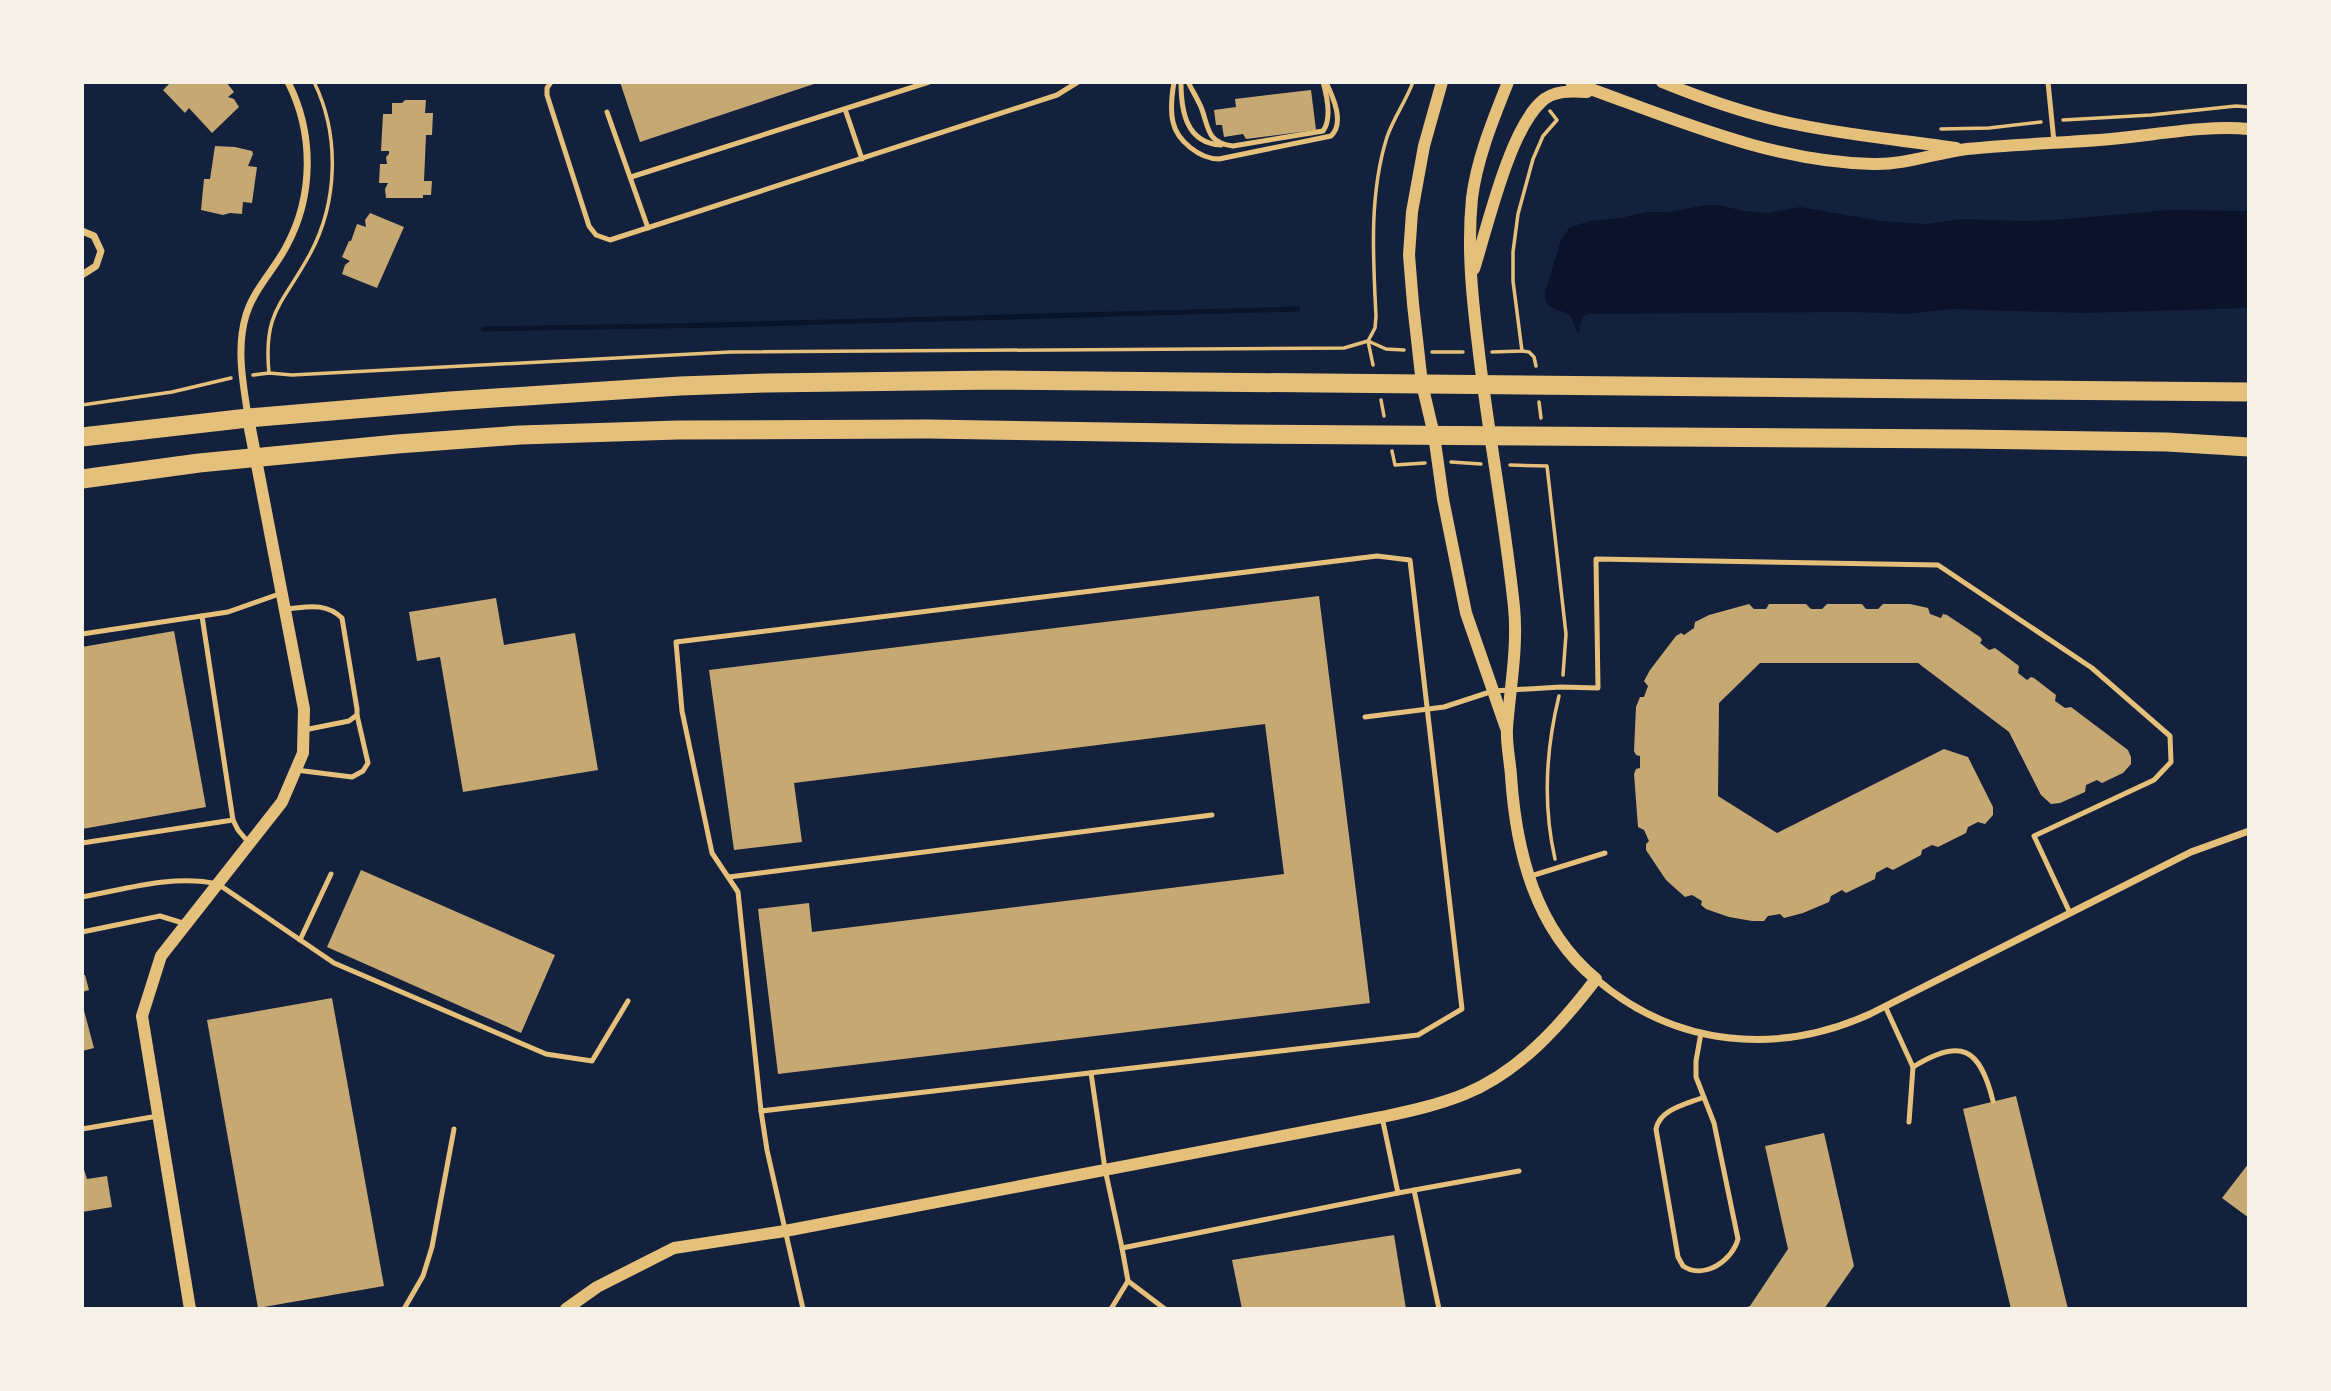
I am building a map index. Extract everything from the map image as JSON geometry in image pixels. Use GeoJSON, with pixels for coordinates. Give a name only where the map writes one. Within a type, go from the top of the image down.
{"type":"FeatureCollection","features":[{"type":"Feature","properties":{"kind":"highway"},"geometry":{"type":"LineString","coordinates":[[82,437],[248,418],[463,400],[713,385],[998,380],[2249,392]]}},
{"type":"Feature","properties":{"kind":"highway"},"geometry":{"type":"LineString","coordinates":[[82,479],[257,457],[520,435],[678,430],[905,429],[2094,440],[2249,447]]}},
{"type":"Feature","properties":{"kind":"street"},"geometry":{"type":"LineString","coordinates":[[190,1309],[142,1016],[161,957],[282,802],[303,753],[304,709],[248,418],[240,343],[248,307],[291,236],[301,210],[306,183],[304,126],[288,82]]}},
{"type":"Feature","properties":{"kind":"street"},"geometry":{"type":"LineString","coordinates":[[1442,82],[1424,146],[1412,212],[1409,255],[1418,352],[1466,613],[1507,732]]}},
{"type":"Feature","properties":{"kind":"street"},"geometry":{"type":"LineString","coordinates":[[1508,82],[1481,154],[1472,196],[1470,279],[1514,610],[1514,655],[1507,732],[1515,819],[1528,877],[1557,934],[1572,956],[1616,994],[1646,1012],[1678,1026],[1701,1033],[1742,1039],[1799,1037],[1839,1027],[1885,1006],[2191,852],[2249,831]]}},
{"type":"Feature","properties":{"kind":"street"},"geometry":{"type":"LineString","coordinates":[[1571,82],[1732,139],[1804,156],[1871,164],[1894,163],[1967,149],[2249,129]]}},
{"type":"Feature","properties":{"kind":"street"},"geometry":{"type":"LineString","coordinates":[[1662,82],[1738,110],[1788,123],[1838,133],[1967,149]]}},
{"type":"Feature","properties":{"kind":"street"},"geometry":{"type":"LineString","coordinates":[[1470,279],[1506,167],[1521,130],[1542,100],[1561,92],[1605,94]]}},
{"type":"Feature","properties":{"kind":"street"},"geometry":{"type":"LineString","coordinates":[[82,231],[94,236],[101,251],[96,266],[82,275]]}},
{"type":"Feature","properties":{"kind":"street"},"geometry":{"type":"LineString","coordinates":[[566,1309],[597,1287],[674,1248],[785,1231],[1382,1116],[1455,1098],[1500,1075],[1541,1043],[1596,979]]}},
{"type":"Feature","properties":{"kind":"lane"},"geometry":{"type":"LineString","coordinates":[[551,82],[547,95],[592,232],[600,238],[610,240],[1057,95],[1078,82]]}},
{"type":"Feature","properties":{"kind":"lane"},"geometry":{"type":"LineString","coordinates":[[631,177],[929,82]]}},
{"type":"Feature","properties":{"kind":"lane"},"geometry":{"type":"LineString","coordinates":[[1174,82],[1172,113],[1175,129],[1197,153],[1211,159],[1331,136],[1338,123],[1324,82]]}},
{"type":"Feature","properties":{"kind":"lane"},"geometry":{"type":"LineString","coordinates":[[1181,82],[1182,114],[1187,124],[1208,143],[1227,145],[1323,131],[1328,119],[1324,82]]}},
{"type":"Feature","properties":{"kind":"lane"},"geometry":{"type":"LineString","coordinates":[[1188,82],[1201,106],[1211,135],[1220,144],[1227,145]]}},
{"type":"Feature","properties":{"kind":"lane"},"geometry":{"type":"LineString","coordinates":[[2048,82],[2054,144]]}},
{"type":"Feature","properties":{"kind":"lane"},"geometry":{"type":"LineString","coordinates":[[845,109],[862,159]]}},
{"type":"Feature","properties":{"kind":"lane"},"geometry":{"type":"LineString","coordinates":[[607,112],[648,228]]}},
{"type":"Feature","properties":{"kind":"lane"},"geometry":{"type":"LineString","coordinates":[[761,1111],[1418,1035],[1462,1009],[1410,560],[1377,556],[676,642],[682,711],[712,853],[738,892],[761,1111],[767,1150],[803,1309]]}},
{"type":"Feature","properties":{"kind":"lane"},"geometry":{"type":"LineString","coordinates":[[1365,717],[1444,707],[1493,691],[1598,688],[1596,559],[1938,565],[2092,668],[2170,736],[2171,762],[2154,780],[2034,836],[2070,913]]}},
{"type":"Feature","properties":{"kind":"lane"},"geometry":{"type":"LineString","coordinates":[[82,634],[228,612],[282,593]]}},
{"type":"Feature","properties":{"kind":"lane"},"geometry":{"type":"LineString","coordinates":[[286,609],[317,605],[332,609],[342,618],[357,715],[368,764],[363,771],[352,777],[296,770]]}},
{"type":"Feature","properties":{"kind":"lane"},"geometry":{"type":"LineString","coordinates":[[202,616],[233,820],[237,830],[250,843]]}},
{"type":"Feature","properties":{"kind":"lane"},"geometry":{"type":"LineString","coordinates":[[304,730],[349,722],[357,715]]}},
{"type":"Feature","properties":{"kind":"lane"},"geometry":{"type":"LineString","coordinates":[[729,877],[1212,815]]}},
{"type":"Feature","properties":{"kind":"lane"},"geometry":{"type":"LineString","coordinates":[[82,843],[233,820]]}},
{"type":"Feature","properties":{"kind":"lane"},"geometry":{"type":"LineString","coordinates":[[1528,877],[1605,853]]}},
{"type":"Feature","properties":{"kind":"lane"},"geometry":{"type":"LineString","coordinates":[[300,940],[331,874]]}},
{"type":"Feature","properties":{"kind":"lane"},"geometry":{"type":"LineString","coordinates":[[82,897],[175,880],[201,880],[218,884],[334,963],[546,1054],[592,1061],[628,1001]]}},
{"type":"Feature","properties":{"kind":"lane"},"geometry":{"type":"LineString","coordinates":[[82,932],[160,916],[186,925]]}},
{"type":"Feature","properties":{"kind":"lane"},"geometry":{"type":"LineString","coordinates":[[1885,1006],[1913,1067],[1909,1122]]}},
{"type":"Feature","properties":{"kind":"lane"},"geometry":{"type":"LineString","coordinates":[[1701,1033],[1695,1070],[1714,1124],[1738,1239],[1733,1251],[1720,1265],[1694,1271],[1683,1266],[1678,1257],[1656,1129],[1658,1121],[1664,1115],[1704,1097]]}},
{"type":"Feature","properties":{"kind":"lane"},"geometry":{"type":"LineString","coordinates":[[1913,1067],[1931,1055],[1947,1050],[1964,1052],[1978,1061],[1986,1075],[1993,1101]]}},
{"type":"Feature","properties":{"kind":"lane"},"geometry":{"type":"LineString","coordinates":[[1091,1073],[1105,1169],[1128,1281],[1111,1309]]}},
{"type":"Feature","properties":{"kind":"lane"},"geometry":{"type":"LineString","coordinates":[[82,1129],[158,1116]]}},
{"type":"Feature","properties":{"kind":"lane"},"geometry":{"type":"LineString","coordinates":[[1382,1116],[1398,1193]]}},
{"type":"Feature","properties":{"kind":"lane"},"geometry":{"type":"LineString","coordinates":[[404,1309],[423,1276],[432,1247],[454,1129]]}},
{"type":"Feature","properties":{"kind":"lane"},"geometry":{"type":"LineString","coordinates":[[1122,1248],[1519,1171]]}},
{"type":"Feature","properties":{"kind":"lane"},"geometry":{"type":"LineString","coordinates":[[1414,1190],[1439,1309]]}},
{"type":"Feature","properties":{"kind":"lane"},"geometry":{"type":"LineString","coordinates":[[1128,1281],[1165,1309]]}},
{"type":"Feature","properties":{"kind":"path"},"geometry":{"type":"LineString","coordinates":[[1368,341],[1376,328],[1377,316],[1374,245],[1376,196],[1386,141],[1396,114],[1413,82]]}},
{"type":"Feature","properties":{"kind":"path"},"geometry":{"type":"LineString","coordinates":[[82,405],[172,392],[243,376],[730,352],[1344,348],[1368,341],[1386,349],[1418,352],[1522,351],[1513,281],[1513,252],[1524,183],[1543,136],[1557,120],[1542,100]]}},
{"type":"Feature","properties":{"kind":"path"},"geometry":{"type":"LineString","coordinates":[[1940,129],[1989,128],[2249,107]]}},
{"type":"Feature","properties":{"kind":"water"},"geometry":{"type":"Polygon","coordinates":[[[1705,205],[1768,213],[1800,207],[1881,221],[1926,224],[1960,219],[2067,219],[2168,210],[2249,211],[2249,308],[2084,313],[1951,309],[1907,314],[1589,314],[1583,316],[1578,334],[1570,315],[1547,303],[1545,292],[1561,240],[1569,228],[1589,221],[1646,212],[1671,212],[1705,205]]]}},
{"type":"Feature","properties":{"kind":"building"},"geometry":{"type":"Polygon","coordinates":[[[168,82],[226,82],[234,92],[228,97],[234,99],[239,107],[212,133],[189,108],[185,113],[163,90],[168,82]]]}},
{"type":"Feature","properties":{"kind":"building"},"geometry":{"type":"Polygon","coordinates":[[[620,82],[816,82],[817,83],[640,142],[620,82]]]}},
{"type":"Feature","properties":{"kind":"building"},"geometry":{"type":"Polygon","coordinates":[[[1311,90],[1316,130],[1246,139],[1243,134],[1224,137],[1222,125],[1216,125],[1214,110],[1236,107],[1235,99],[1311,90]]]}},
{"type":"Feature","properties":{"kind":"building"},"geometry":{"type":"Polygon","coordinates":[[[405,100],[426,100],[425,113],[433,113],[432,135],[426,135],[424,181],[432,181],[431,195],[423,195],[423,198],[386,198],[385,189],[388,183],[379,183],[380,164],[387,164],[386,157],[389,154],[389,151],[381,151],[383,114],[392,114],[392,103],[402,103],[405,100]]]}},
{"type":"Feature","properties":{"kind":"building"},"geometry":{"type":"Polygon","coordinates":[[[215,146],[252,151],[248,166],[257,167],[252,203],[243,202],[242,214],[223,215],[201,210],[204,179],[210,179],[215,146]]]}},
{"type":"Feature","properties":{"kind":"building"},"geometry":{"type":"Polygon","coordinates":[[[370,213],[404,227],[377,288],[342,274],[345,265],[350,261],[342,257],[349,241],[357,224],[366,227],[365,220],[370,213]]]}},
{"type":"Feature","properties":{"kind":"building"},"geometry":{"type":"Polygon","coordinates":[[[1319,596],[1370,1003],[778,1074],[758,909],[809,903],[812,932],[1284,874],[1265,724],[794,783],[802,842],[734,850],[709,670],[1319,596]]]}},
{"type":"Feature","properties":{"kind":"building"},"geometry":{"type":"Polygon","coordinates":[[[496,598],[504,645],[575,633],[598,770],[463,792],[440,657],[417,661],[409,612],[496,598]]]}},
{"type":"Feature","properties":{"kind":"building"},"geometry":{"type":"Polygon","coordinates":[[[1749,604],[1754,609],[1766,609],[1769,604],[1806,604],[1811,609],[1822,609],[1827,604],[1862,604],[1866,609],[1878,609],[1883,604],[1910,604],[1928,608],[1930,614],[1941,618],[1943,614],[1947,615],[1980,637],[1980,643],[1989,650],[1995,648],[2019,666],[2018,673],[2027,680],[2034,678],[2056,695],[2055,701],[2065,708],[2071,707],[2128,750],[2131,764],[2123,773],[2102,783],[2097,780],[2086,785],[2085,792],[2051,804],[2041,795],[2009,732],[1918,663],[1760,663],[1719,703],[1718,796],[1777,833],[1944,749],[1968,757],[1993,807],[1993,815],[1985,824],[1978,822],[1968,827],[1966,833],[1938,847],[1932,845],[1922,850],[1921,855],[1893,870],[1887,867],[1876,873],[1875,879],[1846,893],[1842,890],[1831,896],[1829,902],[1803,913],[1784,918],[1780,914],[1768,916],[1764,921],[1752,921],[1706,909],[1701,905],[1702,901],[1692,895],[1685,897],[1666,880],[1646,850],[1649,841],[1644,830],[1638,827],[1634,774],[1636,769],[1640,768],[1640,756],[1634,751],[1636,707],[1640,697],[1644,697],[1648,686],[1644,681],[1650,670],[1676,636],[1681,633],[1684,635],[1694,628],[1695,622],[1709,615],[1749,604]]]}},
{"type":"Feature","properties":{"kind":"building"},"geometry":{"type":"Polygon","coordinates":[[[174,631],[206,807],[82,829],[82,647],[174,631]]]}},
{"type":"Feature","properties":{"kind":"building"},"geometry":{"type":"Polygon","coordinates":[[[361,870],[555,955],[521,1033],[327,947],[361,870]]]}},
{"type":"Feature","properties":{"kind":"building"},"geometry":{"type":"Polygon","coordinates":[[[82,975],[85,975],[89,990],[82,992],[82,975]]]}},
{"type":"Feature","properties":{"kind":"building"},"geometry":{"type":"Polygon","coordinates":[[[332,998],[384,1286],[258,1308],[207,1020],[332,998]]]}},
{"type":"Feature","properties":{"kind":"building"},"geometry":{"type":"Polygon","coordinates":[[[82,1003],[94,1048],[82,1051],[82,1003]]]}},
{"type":"Feature","properties":{"kind":"building"},"geometry":{"type":"Polygon","coordinates":[[[2016,1096],[2068,1309],[2011,1309],[1963,1109],[2016,1096]]]}},
{"type":"Feature","properties":{"kind":"building"},"geometry":{"type":"Polygon","coordinates":[[[1824,1133],[1854,1266],[1824,1309],[1741,1309],[1750,1306],[1788,1249],[1765,1146],[1824,1133]]]}},
{"type":"Feature","properties":{"kind":"building"},"geometry":{"type":"Polygon","coordinates":[[[82,1163],[87,1179],[107,1176],[112,1207],[82,1212],[82,1163]]]}},
{"type":"Feature","properties":{"kind":"building"},"geometry":{"type":"Polygon","coordinates":[[[2249,1163],[2249,1218],[2222,1198],[2249,1163]]]}},
{"type":"Feature","properties":{"kind":"building"},"geometry":{"type":"Polygon","coordinates":[[[1394,1235],[1406,1309],[1242,1309],[1232,1260],[1394,1235]]]}},
{"type":"Feature","properties":{"kind":"waterway"},"geometry":{"type":"LineString","coordinates":[[483,329],[1298,309]]}}]}
